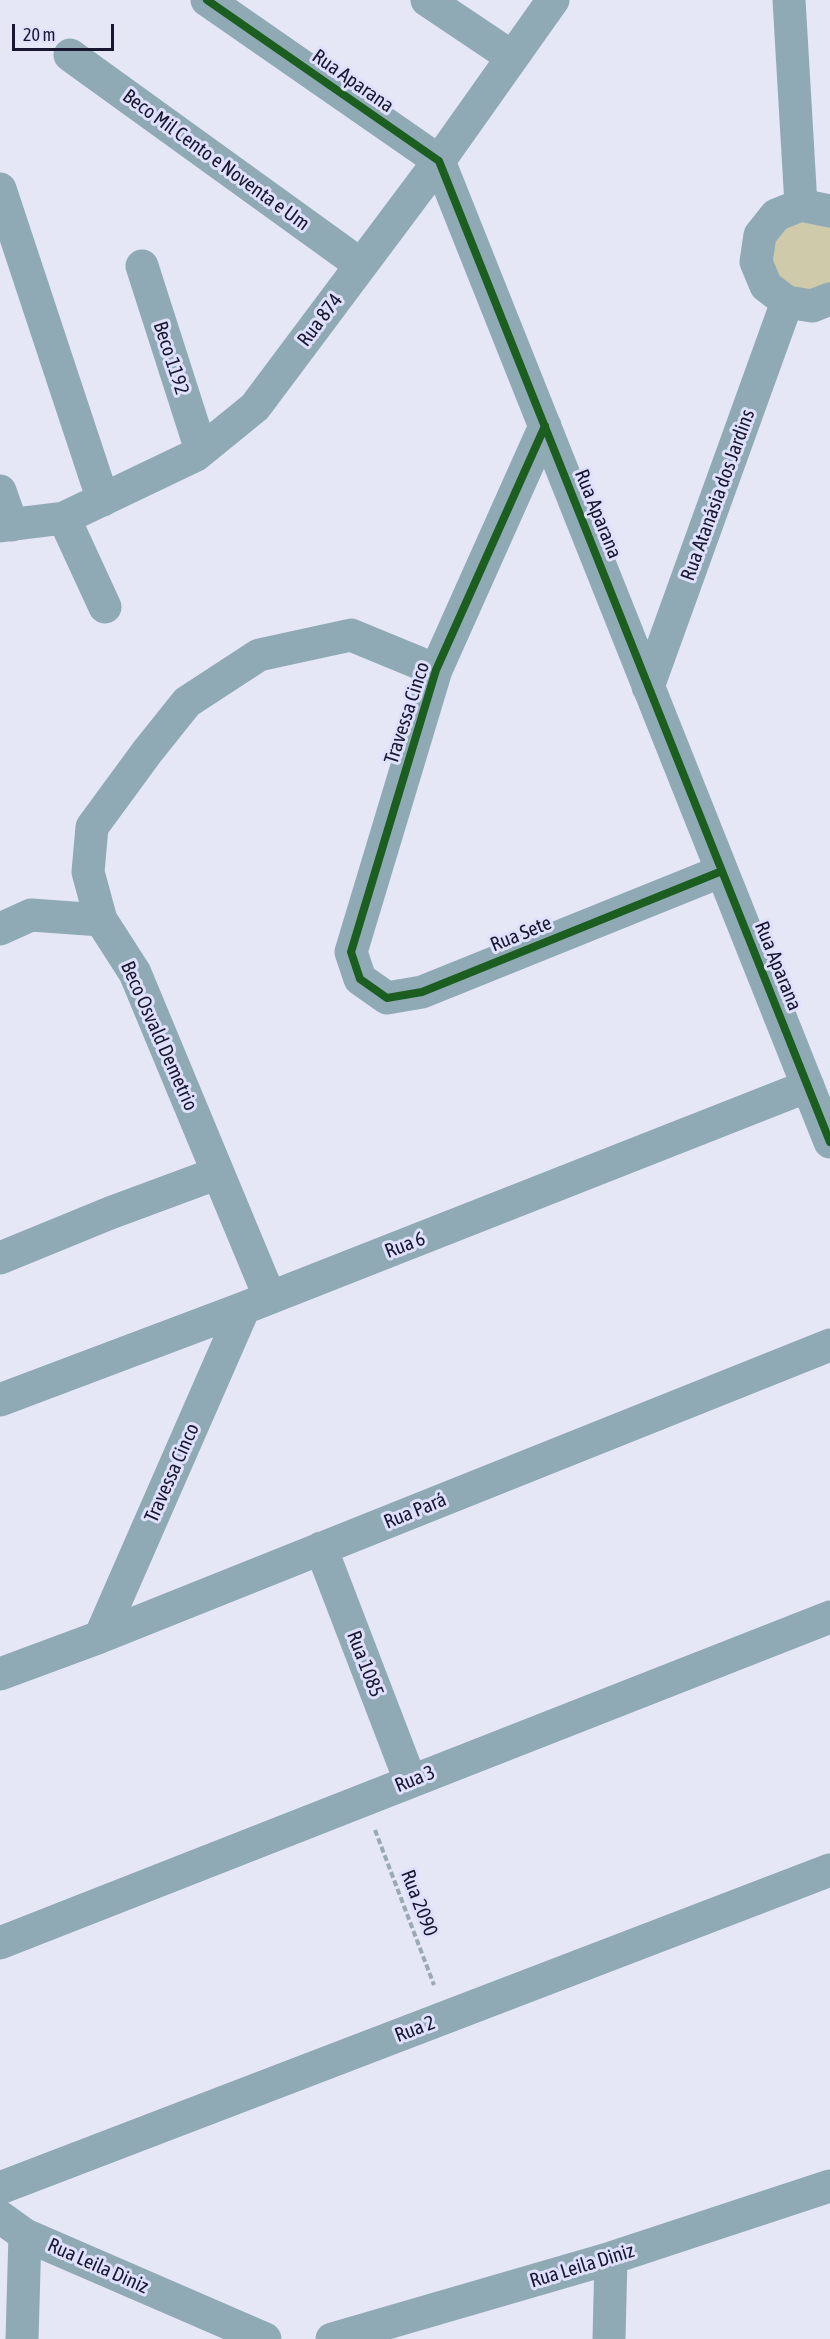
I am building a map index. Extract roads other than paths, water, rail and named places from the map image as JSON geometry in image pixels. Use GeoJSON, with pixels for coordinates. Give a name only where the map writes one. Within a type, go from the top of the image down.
{"type":"FeatureCollection","features":[{"type":"Feature","properties":{"kind":"street","name":"Rua Aparana"},"geometry":{"type":"LineString","coordinates":[[207,0],[439,160],[830,1142]]}},
{"type":"Feature","properties":{"kind":"street"},"geometry":{"type":"LineString","coordinates":[[427,0],[512,57]]}},
{"type":"Feature","properties":{"kind":"street","name":"Rua 874"},"geometry":{"type":"LineString","coordinates":[[6,525],[64,518],[103,500],[201,450],[255,407],[439,160],[553,0]]}},
{"type":"Feature","properties":{"kind":"street"},"geometry":{"type":"LineString","coordinates":[[789,0],[815,208],[776,215],[760,235],[756,262],[766,286],[787,302],[812,306],[830,299]]}},
{"type":"Feature","properties":{"kind":"street","name":"Beco Mil Cento e Noventa e Um"},"geometry":{"type":"LineString","coordinates":[[70,55],[361,265]]}},
{"type":"Feature","properties":{"kind":"street"},"geometry":{"type":"LineString","coordinates":[[0,189],[103,500]]}},
{"type":"Feature","properties":{"kind":"street","name":"Beco 1192"},"geometry":{"type":"LineString","coordinates":[[142,266],[201,450]]}},
{"type":"Feature","properties":{"kind":"street","name":"Rua Atanásia dos Jardins"},"geometry":{"type":"LineString","coordinates":[[648,687],[787,302]]}},
{"type":"Feature","properties":{"kind":"street","name":"Travessa Cinco"},"geometry":{"type":"LineString","coordinates":[[351,952],[436,670],[545,426]]}},
{"type":"Feature","properties":{"kind":"street"},"geometry":{"type":"LineString","coordinates":[[0,491],[6,525]]}},
{"type":"Feature","properties":{"kind":"street"},"geometry":{"type":"LineString","coordinates":[[64,518],[105,606]]}},
{"type":"Feature","properties":{"kind":"street","name":"Beco Osvald Demetrio"},"geometry":{"type":"LineString","coordinates":[[257,1303],[218,1173],[135,974],[101,920],[88,872],[92,827],[187,702],[259,655],[351,635],[436,670]]}},
{"type":"Feature","properties":{"kind":"street","name":"Rua Sete"},"geometry":{"type":"LineString","coordinates":[[351,952],[360,979],[387,998],[422,992],[722,871]]}},
{"type":"Feature","properties":{"kind":"street"},"geometry":{"type":"LineString","coordinates":[[0,929],[31,915],[101,920]]}},
{"type":"Feature","properties":{"kind":"street","name":"Rua 6"},"geometry":{"type":"LineString","coordinates":[[0,1400],[257,1303],[808,1086]]}},
{"type":"Feature","properties":{"kind":"street"},"geometry":{"type":"LineString","coordinates":[[0,1258],[110,1213],[218,1173]]}},
{"type":"Feature","properties":{"kind":"street","name":"Travessa Cinco"},"geometry":{"type":"LineString","coordinates":[[100,1637],[257,1303]]}},
{"type":"Feature","properties":{"kind":"street","name":"Rua Pará"},"geometry":{"type":"LineString","coordinates":[[0,1674],[100,1637],[830,1345]]}},
{"type":"Feature","properties":{"kind":"street","name":"Rua 1085"},"geometry":{"type":"LineString","coordinates":[[321,1548],[410,1780]]}},
{"type":"Feature","properties":{"kind":"street","name":"Rua 3"},"geometry":{"type":"LineString","coordinates":[[0,1943],[410,1780],[830,1617]]}},
{"type":"Feature","properties":{"kind":"street","name":"Rua 2"},"geometry":{"type":"LineString","coordinates":[[0,2188],[830,1870]]}},
{"type":"Feature","properties":{"kind":"street","name":"Rua Leila Diniz"},"geometry":{"type":"LineString","coordinates":[[332,2339],[611,2258],[830,2186]]}},
{"type":"Feature","properties":{"kind":"street"},"geometry":{"type":"LineString","coordinates":[[13,2226],[22,2339]]}},
{"type":"Feature","properties":{"kind":"street","name":"Rua Leila Diniz"},"geometry":{"type":"LineString","coordinates":[[13,2226],[264,2339]]}},
{"type":"Feature","properties":{"kind":"street"},"geometry":{"type":"LineString","coordinates":[[609,2339],[611,2258]]}}]}
